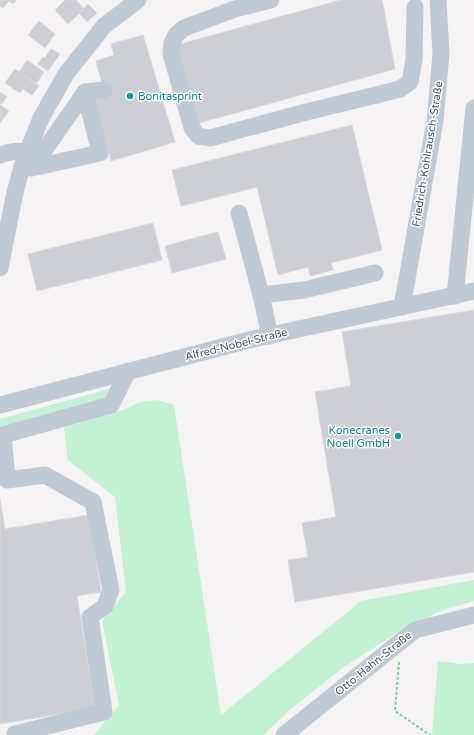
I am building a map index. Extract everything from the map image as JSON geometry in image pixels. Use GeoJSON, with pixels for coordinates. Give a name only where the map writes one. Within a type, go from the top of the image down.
{"type":"FeatureCollection","features":[{"type":"Feature","properties":{"kind":"street"},"geometry":{"type":"LineString","coordinates":[[0,268],[14,197],[41,118],[66,74],[104,26],[138,0]]}},
{"type":"Feature","properties":{"kind":"street"},"geometry":{"type":"LineString","coordinates":[[271,0],[235,9],[184,28],[176,35],[172,43],[171,54],[192,128],[198,136],[210,138],[306,112],[400,89],[410,82],[414,59],[410,4],[438,3]]}},
{"type":"Feature","properties":{"kind":"street","name":"Friedrich-Kohlrausch-Straße"},"geometry":{"type":"LineString","coordinates":[[402,307],[434,121],[441,54],[438,3]]}},
{"type":"Feature","properties":{"kind":"street"},"geometry":{"type":"LineString","coordinates":[[27,162],[85,92],[104,90]]}},
{"type":"Feature","properties":{"kind":"street"},"geometry":{"type":"LineString","coordinates":[[27,162],[100,153],[85,92]]}},
{"type":"Feature","properties":{"kind":"street"},"geometry":{"type":"LineString","coordinates":[[455,296],[474,108]]}},
{"type":"Feature","properties":{"kind":"street"},"geometry":{"type":"LineString","coordinates":[[0,155],[11,151],[19,151],[27,162]]}},
{"type":"Feature","properties":{"kind":"street"},"geometry":{"type":"LineString","coordinates":[[239,213],[261,294],[270,336]]}},
{"type":"Feature","properties":{"kind":"street"},"geometry":{"type":"LineString","coordinates":[[261,294],[304,290],[375,274]]}},
{"type":"Feature","properties":{"kind":"street","name":"Alfred-Nobel-Straße"},"geometry":{"type":"LineString","coordinates":[[0,405],[128,371],[270,336],[474,291]]}},
{"type":"Feature","properties":{"kind":"street"},"geometry":{"type":"LineString","coordinates":[[15,735],[104,712],[90,617],[105,606],[111,590],[93,502],[45,475],[7,480],[2,435],[111,406],[128,371]]}},
{"type":"Feature","properties":{"kind":"street","name":"Otto-Hahn-Straße"},"geometry":{"type":"LineString","coordinates":[[284,735],[414,630],[474,615]]}},
{"type":"Feature","properties":{"kind":"path"},"geometry":{"type":"LineString","coordinates":[[400,641],[395,712],[430,735]]}},
{"type":"Feature","properties":{"kind":"green space"},"geometry":{"type":"Polygon","coordinates":[[[109,389],[103,401],[0,428],[0,419],[109,389]]]}},
{"type":"Feature","properties":{"kind":"green space"},"geometry":{"type":"Polygon","coordinates":[[[157,400],[174,405],[221,715],[361,601],[474,580],[474,601],[446,609],[408,626],[344,667],[291,709],[263,735],[94,735],[119,705],[102,621],[126,592],[115,497],[68,460],[64,427],[123,410],[140,402],[157,400]]]}},
{"type":"Feature","properties":{"kind":"green space"},"geometry":{"type":"Polygon","coordinates":[[[438,661],[461,664],[474,663],[474,735],[432,735],[438,661]]]}},
{"type":"Feature","properties":{"kind":"building"},"geometry":{"type":"Polygon","coordinates":[[[0,0],[17,0],[13,4],[9,1],[3,8],[0,6],[0,0]]]}},
{"type":"Feature","properties":{"kind":"building"},"geometry":{"type":"Polygon","coordinates":[[[65,0],[76,0],[84,9],[68,24],[55,10],[65,0]]]}},
{"type":"Feature","properties":{"kind":"building"},"geometry":{"type":"Polygon","coordinates":[[[341,0],[382,0],[395,69],[199,123],[177,45],[341,0]]]}},
{"type":"Feature","properties":{"kind":"building"},"geometry":{"type":"Polygon","coordinates":[[[88,4],[97,13],[87,22],[79,13],[88,4]]]}},
{"type":"Feature","properties":{"kind":"building"},"geometry":{"type":"Polygon","coordinates":[[[39,21],[55,34],[45,48],[28,35],[39,21]]]}},
{"type":"Feature","properties":{"kind":"building","name":"Bonitasprint"},"geometry":{"type":"Polygon","coordinates":[[[143,35],[175,142],[111,161],[93,98],[105,94],[96,61],[114,55],[111,44],[143,35]]]}},
{"type":"Feature","properties":{"kind":"building"},"geometry":{"type":"Polygon","coordinates":[[[51,49],[60,54],[53,64],[45,58],[51,49]]]}},
{"type":"Feature","properties":{"kind":"building"},"geometry":{"type":"Polygon","coordinates":[[[43,57],[53,64],[48,71],[38,64],[43,57]]]}},
{"type":"Feature","properties":{"kind":"building"},"geometry":{"type":"Polygon","coordinates":[[[27,60],[44,72],[36,84],[19,72],[27,60]]]}},
{"type":"Feature","properties":{"kind":"building"},"geometry":{"type":"Polygon","coordinates":[[[15,69],[30,80],[20,93],[5,83],[15,69]]]}},
{"type":"Feature","properties":{"kind":"building"},"geometry":{"type":"Polygon","coordinates":[[[30,80],[39,86],[32,95],[23,89],[30,80]]]}},
{"type":"Feature","properties":{"kind":"building"},"geometry":{"type":"Polygon","coordinates":[[[0,92],[7,97],[1,104],[0,103],[0,92]]]}},
{"type":"Feature","properties":{"kind":"building"},"geometry":{"type":"Polygon","coordinates":[[[0,105],[9,111],[0,123],[0,105]]]}},
{"type":"Feature","properties":{"kind":"building"},"geometry":{"type":"Polygon","coordinates":[[[352,125],[382,250],[331,263],[333,270],[310,276],[308,267],[278,275],[257,187],[181,206],[172,170],[352,125]]]}},
{"type":"Feature","properties":{"kind":"building"},"geometry":{"type":"Polygon","coordinates":[[[153,223],[162,260],[37,291],[28,254],[153,223]]]}},
{"type":"Feature","properties":{"kind":"building"},"geometry":{"type":"Polygon","coordinates":[[[218,232],[226,259],[172,273],[165,246],[218,232]]]}},
{"type":"Feature","properties":{"kind":"building","name":"Konecranes Noell GmbH"},"geometry":{"type":"Polygon","coordinates":[[[474,310],[474,572],[295,602],[288,560],[308,557],[302,523],[336,517],[315,392],[351,386],[342,332],[474,310]]]}},
{"type":"Feature","properties":{"kind":"building"},"geometry":{"type":"Polygon","coordinates":[[[0,499],[5,529],[89,515],[101,592],[77,596],[95,708],[0,724],[0,499]]]}},
{"type":"Feature","properties":{"kind":"place","name":"Bonitasprint"},"geometry":{"type":"Point","coordinates":[130,96]}},
{"type":"Feature","properties":{"kind":"place","name":"Konecranes Noell GmbH"},"geometry":{"type":"Point","coordinates":[398,436]}}]}
